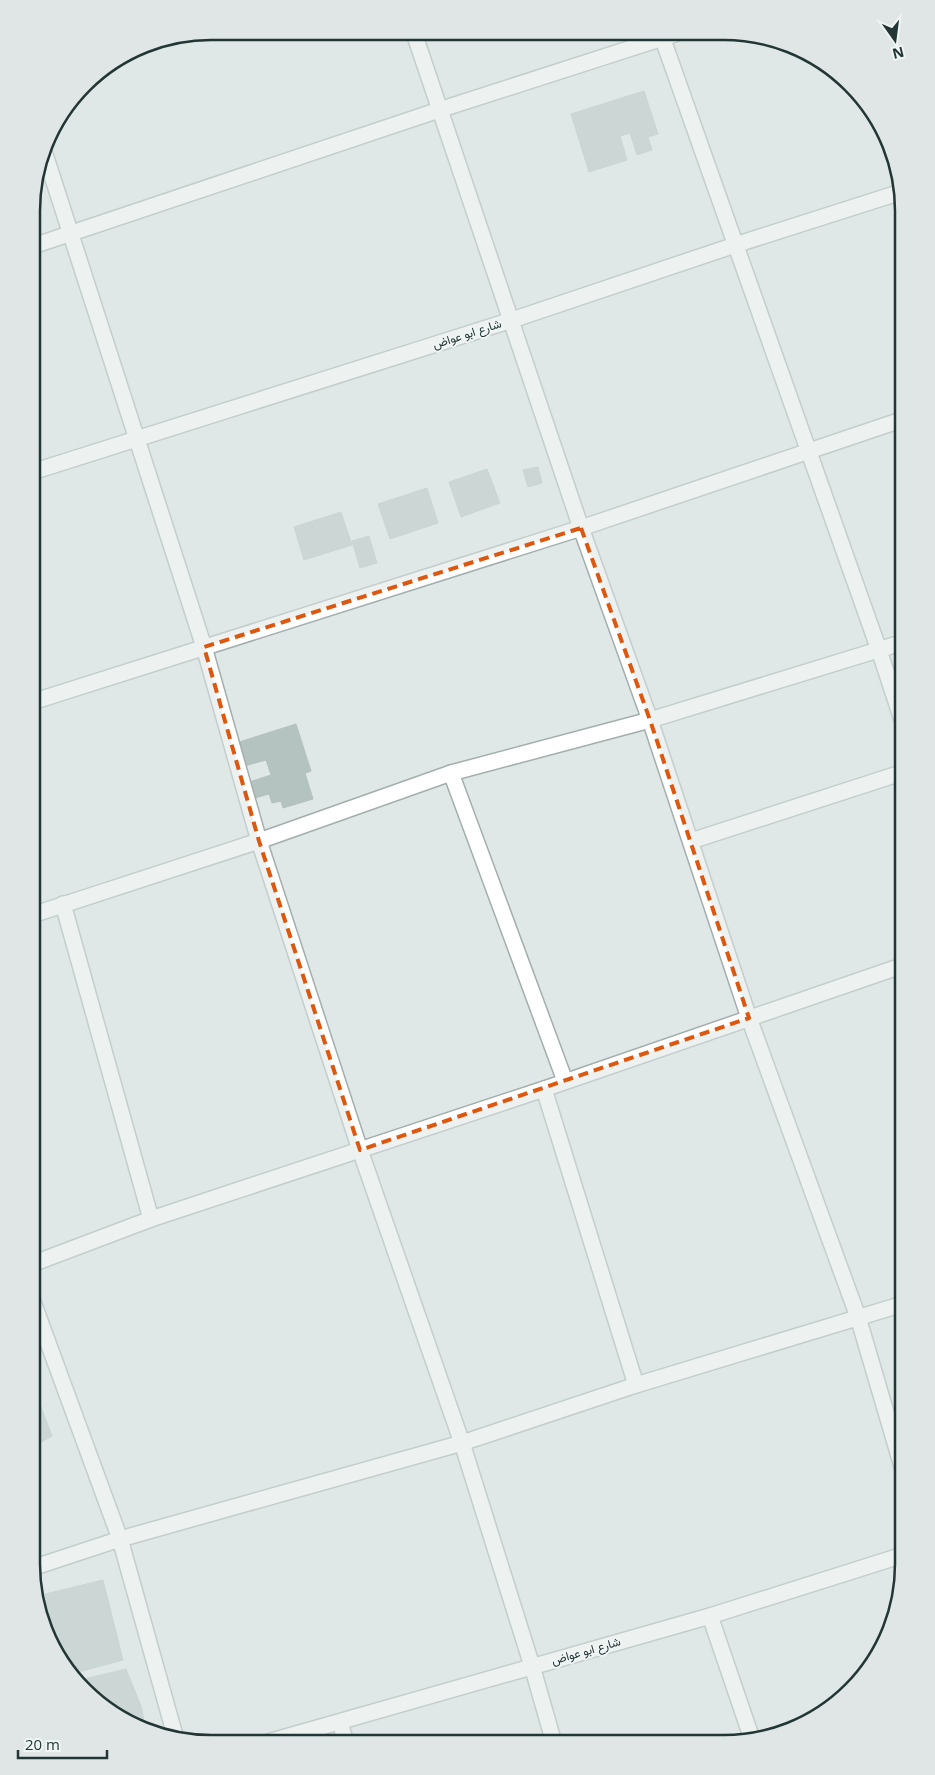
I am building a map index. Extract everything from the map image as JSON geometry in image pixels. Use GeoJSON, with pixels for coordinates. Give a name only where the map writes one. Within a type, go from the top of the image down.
{"type":"FeatureCollection","features":[{"type":"Feature","properties":{"kind":"street"},"geometry":{"type":"LineString","coordinates":[[417,40],[581,528],[650,720],[749,1018],[858,1317],[895,1443]]}},
{"type":"Feature","properties":{"kind":"street"},"geometry":{"type":"LineString","coordinates":[[40,244],[651,40]]}},
{"type":"Feature","properties":{"kind":"street"},"geometry":{"type":"LineString","coordinates":[[668,40],[735,245],[895,699]]}},
{"type":"Feature","properties":{"kind":"street"},"geometry":{"type":"LineString","coordinates":[[47,162],[204,647],[258,842],[360,1150],[462,1443],[552,1735]]}},
{"type":"Feature","properties":{"kind":"street","name":"شارع ابو عواض"},"geometry":{"type":"LineString","coordinates":[[40,469],[512,320],[735,245],[894,194]]}},
{"type":"Feature","properties":{"kind":"street"},"geometry":{"type":"LineString","coordinates":[[40,699],[581,528],[895,422]]}},
{"type":"Feature","properties":{"kind":"street"},"geometry":{"type":"LineString","coordinates":[[40,912],[258,842],[451,773],[650,720],[895,645]]}},
{"type":"Feature","properties":{"kind":"street"},"geometry":{"type":"LineString","coordinates":[[451,773],[565,1081]]}},
{"type":"Feature","properties":{"kind":"street"},"geometry":{"type":"LineString","coordinates":[[690,842],[895,775]]}},
{"type":"Feature","properties":{"kind":"street"},"geometry":{"type":"LineString","coordinates":[[63,904],[151,1219]]}},
{"type":"Feature","properties":{"kind":"street"},"geometry":{"type":"LineString","coordinates":[[40,1261],[151,1219],[565,1081],[895,968]]}},
{"type":"Feature","properties":{"kind":"street"},"geometry":{"type":"LineString","coordinates":[[544,1088],[636,1385]]}},
{"type":"Feature","properties":{"kind":"street"},"geometry":{"type":"LineString","coordinates":[[40,1565],[120,1539],[462,1443],[636,1385],[895,1306]]}},
{"type":"Feature","properties":{"kind":"street"},"geometry":{"type":"LineString","coordinates":[[40,1321],[120,1539],[174,1731]]}},
{"type":"Feature","properties":{"kind":"street","name":"شارع ابو عواض"},"geometry":{"type":"LineString","coordinates":[[293,1735],[710,1616],[895,1558]]}},
{"type":"Feature","properties":{"kind":"street"},"geometry":{"type":"LineString","coordinates":[[710,1616],[750,1733]]}},
{"type":"Feature","properties":{"kind":"street"},"geometry":{"type":"LineString","coordinates":[[340,1722],[344,1735]]}},
{"type":"Feature","properties":{"kind":"highlighted area"},"geometry":{"type":"Polygon","coordinates":[[[581,528],[650,720],[749,1018],[360,1150],[259,841],[204,647],[581,528]]]}},
{"type":"Feature","properties":{"kind":"building"},"geometry":{"type":"Polygon","coordinates":[[[644,91],[658,134],[648,137],[652,150],[637,155],[630,133],[620,136],[627,160],[589,172],[571,114],[644,91]]]}},
{"type":"Feature","properties":{"kind":"building"},"geometry":{"type":"Polygon","coordinates":[[[538,467],[542,483],[528,487],[523,470],[538,467]]]}},
{"type":"Feature","properties":{"kind":"building"},"geometry":{"type":"Polygon","coordinates":[[[487,469],[500,503],[461,517],[449,482],[487,469]]]}},
{"type":"Feature","properties":{"kind":"building"},"geometry":{"type":"Polygon","coordinates":[[[427,488],[438,523],[390,539],[378,504],[427,488]]]}},
{"type":"Feature","properties":{"kind":"building"},"geometry":{"type":"Polygon","coordinates":[[[341,512],[352,545],[304,560],[294,527],[341,512]]]}},
{"type":"Feature","properties":{"kind":"building"},"geometry":{"type":"Polygon","coordinates":[[[369,536],[377,563],[360,568],[352,541],[369,536]]]}},
{"type":"Feature","properties":{"kind":"building"},"geometry":{"type":"Polygon","coordinates":[[[296,724],[311,771],[305,773],[313,799],[283,808],[281,801],[272,803],[269,794],[255,798],[249,782],[271,775],[266,760],[241,767],[233,744],[296,724]]]}},
{"type":"Feature","properties":{"kind":"building"},"geometry":{"type":"Polygon","coordinates":[[[40,1404],[52,1436],[40,1443],[40,1404]]]}},
{"type":"Feature","properties":{"kind":"building"},"geometry":{"type":"Polygon","coordinates":[[[103,1580],[123,1660],[79,1672],[63,1650],[53,1629],[43,1595],[103,1580]]]}},
{"type":"Feature","properties":{"kind":"building"},"geometry":{"type":"Polygon","coordinates":[[[126,1669],[141,1706],[125,1712],[107,1700],[85,1679],[126,1669]]]}},
{"type":"Feature","properties":{"kind":"building"},"geometry":{"type":"Polygon","coordinates":[[[141,1706],[144,1721],[125,1712],[141,1706]]]}}]}
